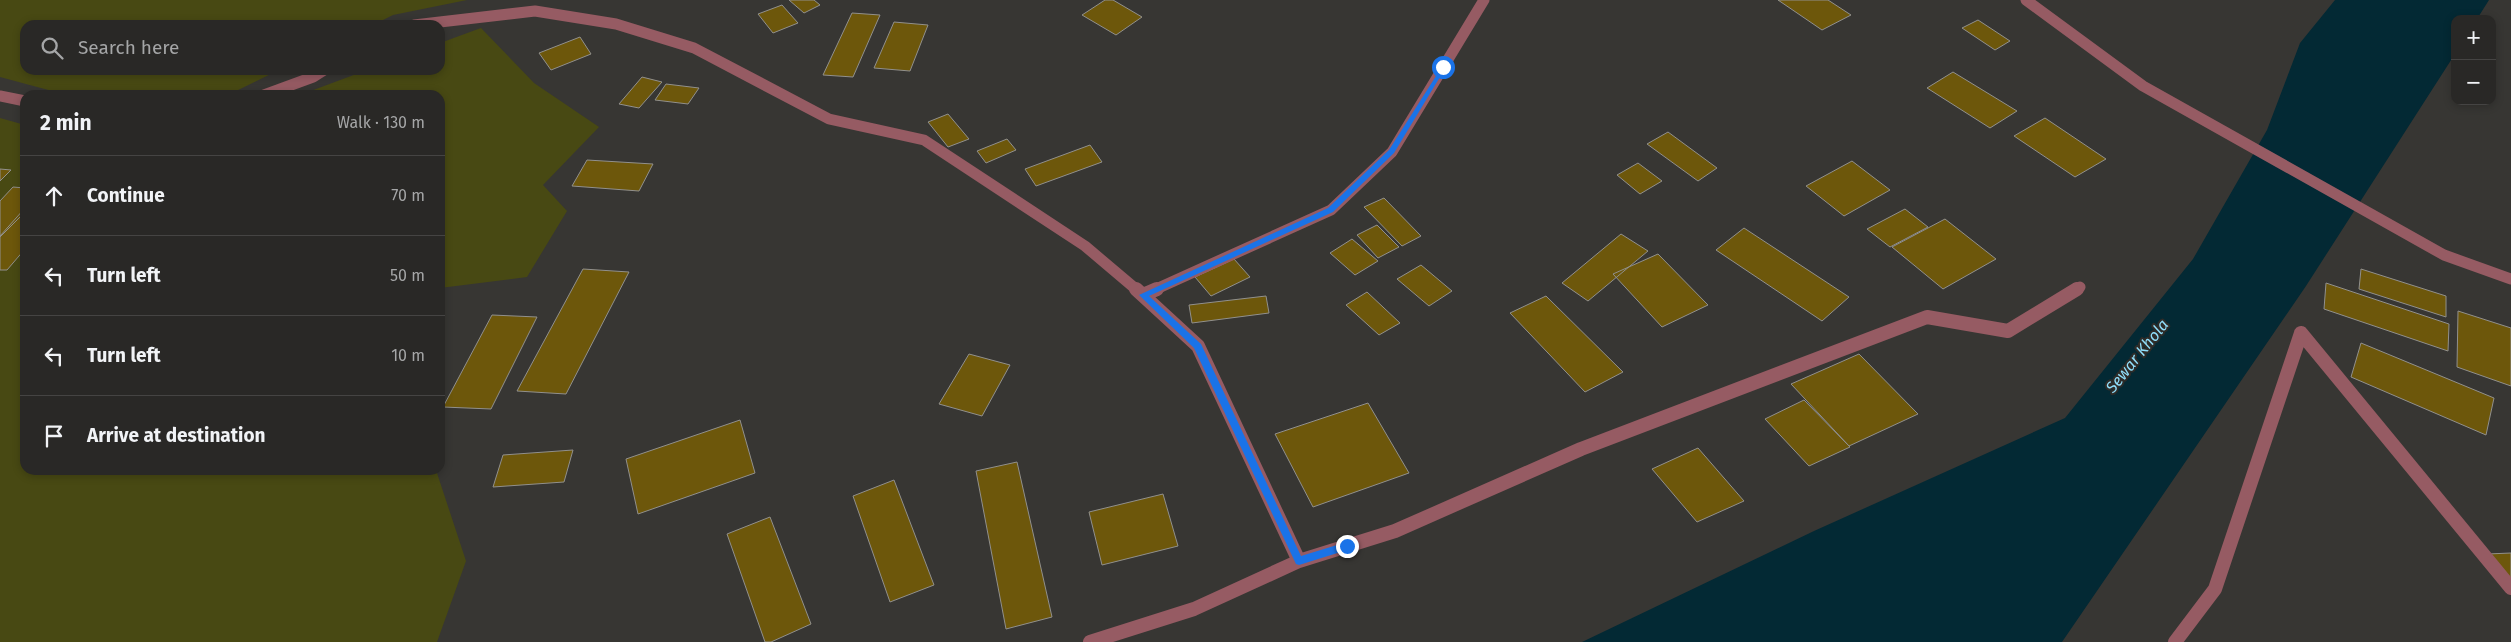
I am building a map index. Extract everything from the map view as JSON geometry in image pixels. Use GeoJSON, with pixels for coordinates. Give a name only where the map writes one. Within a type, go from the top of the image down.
{"type":"FeatureCollection","features":[{"type":"Feature","properties":{"kind":"street"},"geometry":{"type":"LineString","coordinates":[[1143,295],[1330,210],[1392,152],[1484,0]]}},
{"type":"Feature","properties":{"kind":"street"},"geometry":{"type":"LineString","coordinates":[[2026,0],[2143,86],[2444,255],[2511,279]]}},
{"type":"Feature","properties":{"kind":"street"},"geometry":{"type":"LineString","coordinates":[[445,20],[536,6],[616,24],[694,48],[829,119],[924,140],[1085,246],[1143,295],[1198,346],[1299,561]]}},
{"type":"Feature","properties":{"kind":"street"},"geometry":{"type":"LineString","coordinates":[[278,90],[316,75]]}},
{"type":"Feature","properties":{"kind":"street"},"geometry":{"type":"LineString","coordinates":[[0,96],[20,100]]}},
{"type":"Feature","properties":{"kind":"street"},"geometry":{"type":"LineString","coordinates":[[1090,642],[1194,609],[1299,561],[1395,531],[1581,449],[1927,317],[2008,331],[2080,287]]}},
{"type":"Feature","properties":{"kind":"street"},"geometry":{"type":"LineString","coordinates":[[2175,642],[2215,589],[2301,332],[2511,588]]}},
{"type":"Feature","properties":{"kind":"shaded area"},"geometry":{"type":"Polygon","coordinates":[[[0,0],[467,0],[393,15],[383,20],[20,20],[20,75],[269,75],[238,90],[48,90],[0,77],[0,0]]]}},
{"type":"Feature","properties":{"kind":"shaded area"},"geometry":{"type":"Polygon","coordinates":[[[481,28],[534,83],[599,127],[543,185],[567,211],[527,277],[445,287],[445,90],[313,90],[354,75],[445,75],[445,41],[481,28]]]}},
{"type":"Feature","properties":{"kind":"shaded area"},"geometry":{"type":"Polygon","coordinates":[[[0,118],[20,124],[20,475],[438,475],[466,561],[437,642],[0,642],[0,118]]]}},
{"type":"Feature","properties":{"kind":"water","name":"Sewar Khola"},"geometry":{"type":"Polygon","coordinates":[[[2335,0],[2489,0],[2480,15],[2451,15],[2451,60],[2306,286],[2062,642],[1582,642],[1814,531],[2065,418],[2193,259],[2267,130],[2300,43],[2335,0]]]}},
{"type":"Feature","properties":{"kind":"building"},"geometry":{"type":"Polygon","coordinates":[[[789,0],[814,0],[820,5],[804,13],[789,0]]]}},
{"type":"Feature","properties":{"kind":"building"},"geometry":{"type":"Polygon","coordinates":[[[1105,0],[1113,0],[1142,17],[1116,35],[1082,15],[1105,0]]]}},
{"type":"Feature","properties":{"kind":"building"},"geometry":{"type":"Polygon","coordinates":[[[1778,0],[1828,0],[1851,15],[1822,30],[1778,0]]]}},
{"type":"Feature","properties":{"kind":"building"},"geometry":{"type":"Polygon","coordinates":[[[782,5],[798,23],[773,33],[758,14],[782,5]]]}},
{"type":"Feature","properties":{"kind":"building"},"geometry":{"type":"Polygon","coordinates":[[[852,13],[880,15],[853,77],[823,75],[852,13]]]}},
{"type":"Feature","properties":{"kind":"building"},"geometry":{"type":"Polygon","coordinates":[[[1978,20],[2010,41],[1995,50],[1962,28],[1978,20]]]}},
{"type":"Feature","properties":{"kind":"building"},"geometry":{"type":"Polygon","coordinates":[[[894,22],[928,25],[910,71],[874,68],[894,22]]]}},
{"type":"Feature","properties":{"kind":"building"},"geometry":{"type":"Polygon","coordinates":[[[580,37],[591,54],[551,70],[539,53],[580,37]]]}},
{"type":"Feature","properties":{"kind":"building"},"geometry":{"type":"Polygon","coordinates":[[[1953,72],[2017,111],[1990,128],[1927,88],[1953,72]]]}},
{"type":"Feature","properties":{"kind":"building"},"geometry":{"type":"Polygon","coordinates":[[[642,77],[662,82],[639,108],[619,104],[642,77]]]}},
{"type":"Feature","properties":{"kind":"building"},"geometry":{"type":"Polygon","coordinates":[[[666,84],[699,88],[688,104],[655,100],[666,84]]]}},
{"type":"Feature","properties":{"kind":"building"},"geometry":{"type":"Polygon","coordinates":[[[948,114],[969,139],[948,147],[928,122],[948,114]]]}},
{"type":"Feature","properties":{"kind":"building"},"geometry":{"type":"Polygon","coordinates":[[[2045,118],[2106,159],[2075,177],[2014,136],[2045,118]]]}},
{"type":"Feature","properties":{"kind":"building"},"geometry":{"type":"Polygon","coordinates":[[[1668,132],[1717,168],[1698,181],[1647,144],[1668,132]]]}},
{"type":"Feature","properties":{"kind":"building"},"geometry":{"type":"Polygon","coordinates":[[[1007,139],[1016,150],[986,163],[977,151],[1007,139]]]}},
{"type":"Feature","properties":{"kind":"building"},"geometry":{"type":"Polygon","coordinates":[[[1090,145],[1102,162],[1036,186],[1025,169],[1090,145]]]}},
{"type":"Feature","properties":{"kind":"building"},"geometry":{"type":"Polygon","coordinates":[[[587,160],[653,164],[639,191],[572,186],[587,160]]]}},
{"type":"Feature","properties":{"kind":"building"},"geometry":{"type":"Polygon","coordinates":[[[1852,161],[1890,190],[1844,216],[1806,186],[1852,161]]]}},
{"type":"Feature","properties":{"kind":"building"},"geometry":{"type":"Polygon","coordinates":[[[1638,163],[1662,181],[1640,194],[1617,175],[1638,163]]]}},
{"type":"Feature","properties":{"kind":"building"},"geometry":{"type":"Polygon","coordinates":[[[0,169],[11,170],[0,181],[0,169]]]}},
{"type":"Feature","properties":{"kind":"building"},"geometry":{"type":"Polygon","coordinates":[[[13,187],[20,188],[20,217],[0,237],[0,201],[13,187]]]}},
{"type":"Feature","properties":{"kind":"building"},"geometry":{"type":"Polygon","coordinates":[[[1384,198],[1421,236],[1402,246],[1364,207],[1384,198]]]}},
{"type":"Feature","properties":{"kind":"building"},"geometry":{"type":"Polygon","coordinates":[[[1905,209],[1928,227],[1890,247],[1867,229],[1905,209]]]}},
{"type":"Feature","properties":{"kind":"building"},"geometry":{"type":"Polygon","coordinates":[[[20,214],[20,255],[7,270],[0,270],[0,236],[20,214]]]}},
{"type":"Feature","properties":{"kind":"building"},"geometry":{"type":"Polygon","coordinates":[[[1945,219],[1996,259],[1943,289],[1892,247],[1945,219]]]}},
{"type":"Feature","properties":{"kind":"building"},"geometry":{"type":"Polygon","coordinates":[[[1377,225],[1399,247],[1378,258],[1357,235],[1377,225]]]}},
{"type":"Feature","properties":{"kind":"building"},"geometry":{"type":"Polygon","coordinates":[[[1744,228],[1849,297],[1822,321],[1716,250],[1744,228]]]}},
{"type":"Feature","properties":{"kind":"building"},"geometry":{"type":"Polygon","coordinates":[[[1621,234],[1648,251],[1588,301],[1562,283],[1621,234]]]}},
{"type":"Feature","properties":{"kind":"building"},"geometry":{"type":"Polygon","coordinates":[[[1352,239],[1378,261],[1355,275],[1330,253],[1352,239]]]}},
{"type":"Feature","properties":{"kind":"building"},"geometry":{"type":"Polygon","coordinates":[[[1658,254],[1708,305],[1662,327],[1613,274],[1658,254]]]}},
{"type":"Feature","properties":{"kind":"building"},"geometry":{"type":"Polygon","coordinates":[[[1234,259],[1250,277],[1211,296],[1195,277],[1234,259]]]}},
{"type":"Feature","properties":{"kind":"building"},"geometry":{"type":"Polygon","coordinates":[[[1421,265],[1452,291],[1429,306],[1397,279],[1421,265]]]}},
{"type":"Feature","properties":{"kind":"building"},"geometry":{"type":"Polygon","coordinates":[[[583,269],[629,272],[566,394],[517,391],[583,269]]]}},
{"type":"Feature","properties":{"kind":"building"},"geometry":{"type":"Polygon","coordinates":[[[2361,269],[2446,296],[2446,317],[2359,289],[2361,269]]]}},
{"type":"Feature","properties":{"kind":"building"},"geometry":{"type":"Polygon","coordinates":[[[2326,283],[2449,324],[2448,351],[2324,309],[2326,283]]]}},
{"type":"Feature","properties":{"kind":"building"},"geometry":{"type":"Polygon","coordinates":[[[1367,292],[1400,323],[1379,335],[1346,305],[1367,292]]]}},
{"type":"Feature","properties":{"kind":"building"},"geometry":{"type":"Polygon","coordinates":[[[1266,296],[1269,313],[1192,323],[1189,305],[1266,296]]]}},
{"type":"Feature","properties":{"kind":"building"},"geometry":{"type":"Polygon","coordinates":[[[1546,296],[1623,372],[1585,392],[1510,313],[1546,296]]]}},
{"type":"Feature","properties":{"kind":"building"},"geometry":{"type":"Polygon","coordinates":[[[2458,311],[2511,328],[2511,386],[2457,367],[2458,311]]]}},
{"type":"Feature","properties":{"kind":"building"},"geometry":{"type":"Polygon","coordinates":[[[492,315],[537,317],[491,409],[445,407],[445,403],[492,315]]]}},
{"type":"Feature","properties":{"kind":"building"},"geometry":{"type":"Polygon","coordinates":[[[2361,343],[2494,398],[2486,435],[2351,377],[2361,343]]]}},
{"type":"Feature","properties":{"kind":"building"},"geometry":{"type":"Polygon","coordinates":[[[969,354],[1010,365],[982,416],[939,404],[969,354]]]}},
{"type":"Feature","properties":{"kind":"building"},"geometry":{"type":"Polygon","coordinates":[[[1859,354],[1918,414],[1849,446],[1791,384],[1859,354]]]}},
{"type":"Feature","properties":{"kind":"building"},"geometry":{"type":"Polygon","coordinates":[[[1804,400],[1850,447],[1809,466],[1765,419],[1804,400]]]}},
{"type":"Feature","properties":{"kind":"building"},"geometry":{"type":"Polygon","coordinates":[[[1368,403],[1409,473],[1313,507],[1275,434],[1368,403]]]}},
{"type":"Feature","properties":{"kind":"building"},"geometry":{"type":"Polygon","coordinates":[[[740,420],[755,473],[638,514],[626,459],[740,420]]]}},
{"type":"Feature","properties":{"kind":"building"},"geometry":{"type":"Polygon","coordinates":[[[1698,448],[1744,501],[1697,522],[1652,469],[1698,448]]]}},
{"type":"Feature","properties":{"kind":"building"},"geometry":{"type":"Polygon","coordinates":[[[573,450],[564,482],[493,487],[503,455],[573,450]]]}},
{"type":"Feature","properties":{"kind":"building"},"geometry":{"type":"Polygon","coordinates":[[[1017,462],[1052,617],[1006,629],[976,471],[1017,462]]]}},
{"type":"Feature","properties":{"kind":"building"},"geometry":{"type":"Polygon","coordinates":[[[894,480],[934,585],[890,602],[853,496],[894,480]]]}},
{"type":"Feature","properties":{"kind":"building"},"geometry":{"type":"Polygon","coordinates":[[[1163,494],[1178,546],[1102,565],[1089,512],[1163,494]]]}},
{"type":"Feature","properties":{"kind":"building"},"geometry":{"type":"Polygon","coordinates":[[[770,517],[811,624],[771,642],[765,642],[727,534],[770,517]]]}},
{"type":"Feature","properties":{"kind":"building"},"geometry":{"type":"Polygon","coordinates":[[[2511,553],[2511,583],[2487,554],[2511,553]]]}},
{"type":"Feature","properties":{"kind":"route"},"geometry":{"type":"LineString","coordinates":[[1347,546],[1299,561],[1198,346],[1143,295],[1330,210],[1392,152],[1443,67]]}}]}
